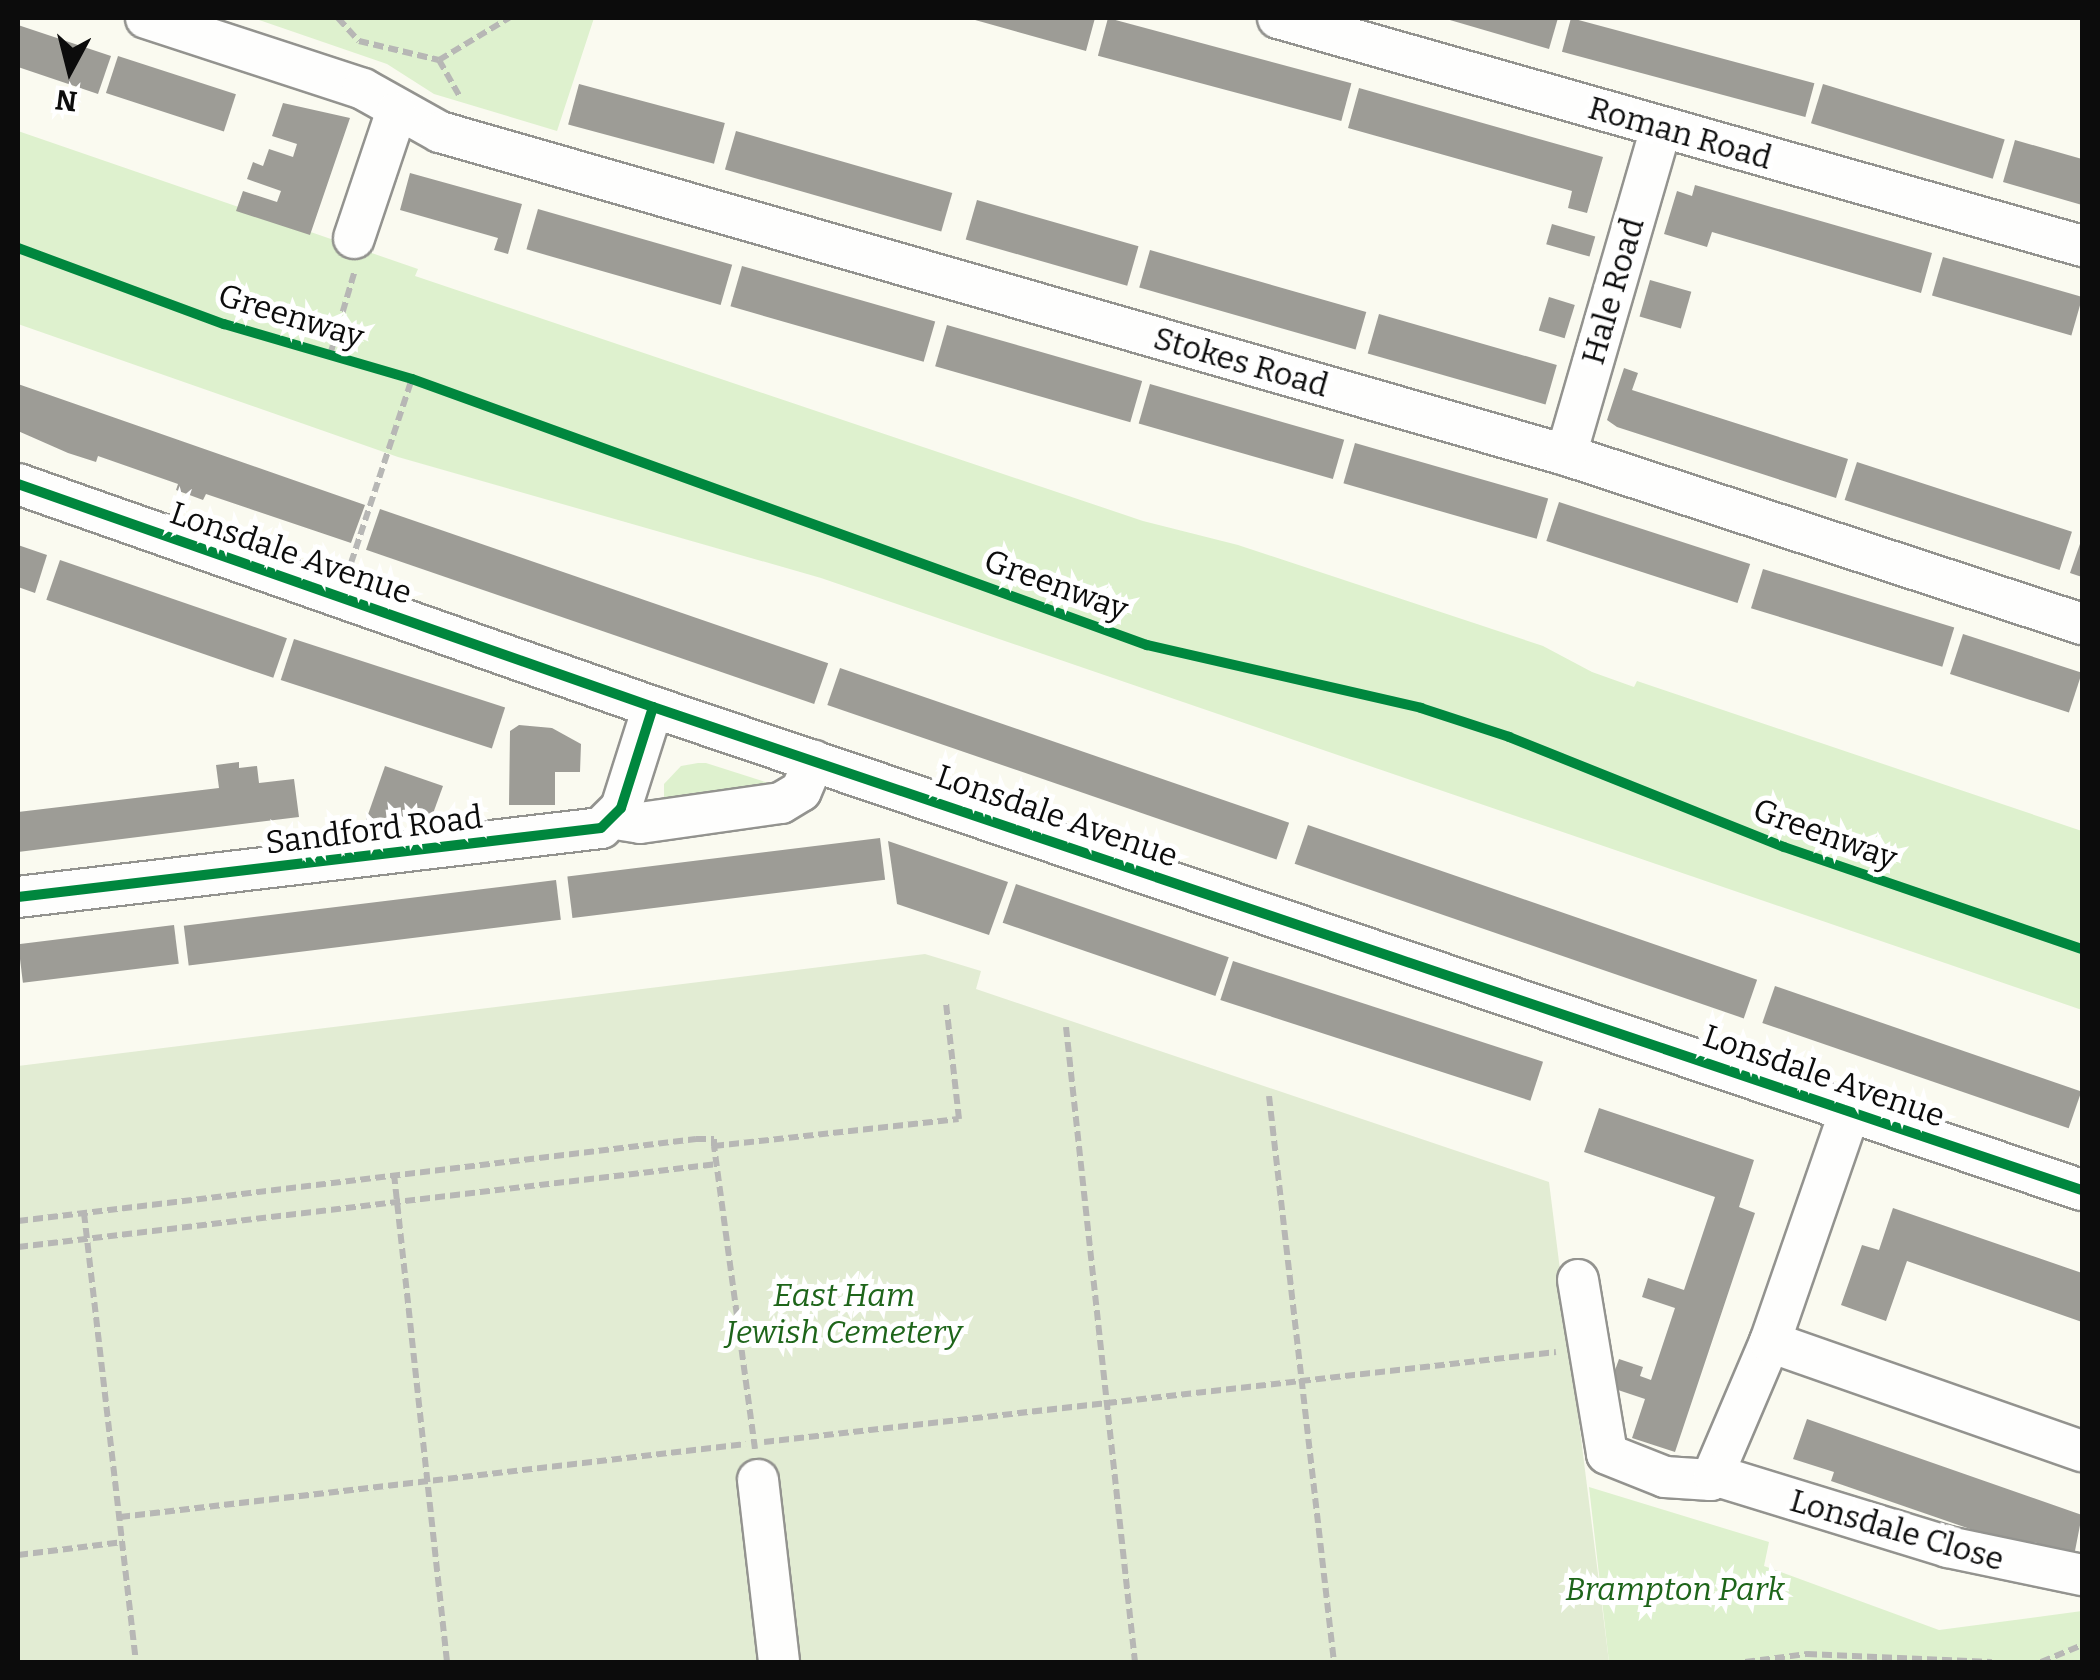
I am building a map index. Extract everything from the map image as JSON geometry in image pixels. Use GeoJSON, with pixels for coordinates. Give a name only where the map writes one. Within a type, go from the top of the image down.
{"type":"FeatureCollection","features":[{"type":"Feature","properties":{"kind":"street","name":"Stokes Road"},"geometry":{"type":"LineString","coordinates":[[146,18],[363,89],[396,112],[464,139],[1566,455],[2082,624]]}},
{"type":"Feature","properties":{"kind":"street","name":"Roman Road"},"geometry":{"type":"LineString","coordinates":[[1278,18],[2082,246]]}},
{"type":"Feature","properties":{"kind":"street"},"geometry":{"type":"LineString","coordinates":[[357,246],[396,112]]}},
{"type":"Feature","properties":{"kind":"street","name":"Hale Road"},"geometry":{"type":"LineString","coordinates":[[1566,455],[1661,128]]}},
{"type":"Feature","properties":{"kind":"street","name":"Lonsdale Avenue"},"geometry":{"type":"LineString","coordinates":[[18,484],[653,707],[2082,1190]]}},
{"type":"Feature","properties":{"kind":"street"},"geometry":{"type":"LineString","coordinates":[[616,819],[653,707]]}},
{"type":"Feature","properties":{"kind":"street","name":"Sandford Road"},"geometry":{"type":"LineString","coordinates":[[18,897],[601,828],[616,819],[640,822],[780,803],[801,791],[814,761]]}},
{"type":"Feature","properties":{"kind":"street"},"geometry":{"type":"LineString","coordinates":[[1712,1478],[1770,1342],[1850,1111]]}},
{"type":"Feature","properties":{"kind":"street","name":"Lonsdale Close"},"geometry":{"type":"LineString","coordinates":[[1578,1280],[1607,1454],[1665,1477],[1712,1478],[1948,1547],[2082,1575]]}},
{"type":"Feature","properties":{"kind":"street"},"geometry":{"type":"LineString","coordinates":[[1770,1342],[2082,1451]]}},
{"type":"Feature","properties":{"kind":"street"},"geometry":{"type":"LineString","coordinates":[[756,1462],[778,1662]]}},
{"type":"Feature","properties":{"kind":"path"},"geometry":{"type":"LineString","coordinates":[[338,18],[359,41],[439,60],[509,18]]}},
{"type":"Feature","properties":{"kind":"path"},"geometry":{"type":"LineString","coordinates":[[439,60],[455,94],[474,103]]}},
{"type":"Feature","properties":{"kind":"path"},"geometry":{"type":"LineString","coordinates":[[324,354],[357,246]]}},
{"type":"Feature","properties":{"kind":"path"},"geometry":{"type":"LineString","coordinates":[[339,596],[416,381]]}},
{"type":"Feature","properties":{"kind":"path"},"geometry":{"type":"LineString","coordinates":[[714,1146],[960,1119],[946,1004]]}},
{"type":"Feature","properties":{"kind":"path"},"geometry":{"type":"LineString","coordinates":[[1066,1027],[1135,1662]]}},
{"type":"Feature","properties":{"kind":"path"},"geometry":{"type":"LineString","coordinates":[[1269,1096],[1334,1662]]}},
{"type":"Feature","properties":{"kind":"path"},"geometry":{"type":"LineString","coordinates":[[18,1220],[714,1139],[756,1462]]}},
{"type":"Feature","properties":{"kind":"path"},"geometry":{"type":"LineString","coordinates":[[18,1247],[717,1164]]}},
{"type":"Feature","properties":{"kind":"path"},"geometry":{"type":"LineString","coordinates":[[394,1174],[447,1662]]}},
{"type":"Feature","properties":{"kind":"path"},"geometry":{"type":"LineString","coordinates":[[84,1212],[136,1662]]}},
{"type":"Feature","properties":{"kind":"path"},"geometry":{"type":"LineString","coordinates":[[120,1517],[428,1483],[756,1462],[1109,1402],[1558,1352]]}},
{"type":"Feature","properties":{"kind":"path"},"geometry":{"type":"LineString","coordinates":[[18,1555],[123,1542]]}},
{"type":"Feature","properties":{"kind":"path"},"geometry":{"type":"LineString","coordinates":[[2041,1662],[2082,1645]]}},
{"type":"Feature","properties":{"kind":"path"},"geometry":{"type":"LineString","coordinates":[[1745,1662],[1807,1654],[1992,1662]]}},
{"type":"Feature","properties":{"kind":"green space"},"geometry":{"type":"Polygon","coordinates":[[[253,18],[594,18],[557,131],[434,94],[387,64],[253,18]]]}},
{"type":"Feature","properties":{"kind":"green space"},"geometry":{"type":"Polygon","coordinates":[[[18,131],[418,269],[415,276],[1143,521],[1238,545],[1543,646],[1592,672],[1634,687],[1637,681],[2082,831],[2082,1010],[821,578],[398,457],[18,324],[18,131]]]}},
{"type":"Feature","properties":{"kind":"green space"},"geometry":{"type":"Polygon","coordinates":[[[698,763],[784,788],[664,809],[664,784],[681,766],[698,763]]]}},
{"type":"Feature","properties":{"kind":"green space","name":"East Ham Jewish Cemetery"},"geometry":{"type":"Polygon","coordinates":[[[925,954],[981,971],[976,989],[1549,1182],[1609,1662],[18,1662],[18,1066],[925,954]]]}},
{"type":"Feature","properties":{"kind":"green space","name":"Brampton Park"},"geometry":{"type":"Polygon","coordinates":[[[1589,1487],[1769,1542],[1764,1566],[1939,1630],[2082,1611],[2082,1662],[1609,1662],[1589,1487]]]}},
{"type":"Feature","properties":{"kind":"building"},"geometry":{"type":"Polygon","coordinates":[[[968,18],[1095,18],[1086,51],[968,18]]]}},
{"type":"Feature","properties":{"kind":"building"},"geometry":{"type":"Polygon","coordinates":[[[1108,18],[1351,83],[1341,121],[1098,56],[1108,18]]]}},
{"type":"Feature","properties":{"kind":"building"},"geometry":{"type":"Polygon","coordinates":[[[1443,18],[1558,18],[1549,49],[1443,18]]]}},
{"type":"Feature","properties":{"kind":"building"},"geometry":{"type":"Polygon","coordinates":[[[1571,18],[1814,83],[1805,117],[1562,52],[1571,18]]]}},
{"type":"Feature","properties":{"kind":"building"},"geometry":{"type":"Polygon","coordinates":[[[18,25],[111,56],[98,94],[18,67],[18,25]]]}},
{"type":"Feature","properties":{"kind":"building"},"geometry":{"type":"Polygon","coordinates":[[[118,56],[236,94],[224,131],[106,93],[118,56]]]}},
{"type":"Feature","properties":{"kind":"building"},"geometry":{"type":"Polygon","coordinates":[[[579,84],[725,123],[714,164],[568,125],[579,84]]]}},
{"type":"Feature","properties":{"kind":"building"},"geometry":{"type":"Polygon","coordinates":[[[1823,84],[2005,140],[1993,179],[1811,123],[1823,84]]]}},
{"type":"Feature","properties":{"kind":"building"},"geometry":{"type":"Polygon","coordinates":[[[1359,88],[1603,157],[1587,213],[1568,208],[1572,191],[1348,128],[1359,88]]]}},
{"type":"Feature","properties":{"kind":"building"},"geometry":{"type":"Polygon","coordinates":[[[283,103],[350,118],[310,235],[236,211],[243,191],[277,202],[281,191],[247,179],[253,162],[263,166],[269,149],[293,157],[297,144],[272,136],[283,103]]]}},
{"type":"Feature","properties":{"kind":"building"},"geometry":{"type":"Polygon","coordinates":[[[736,131],[952,193],[941,231],[725,169],[736,131]]]}},
{"type":"Feature","properties":{"kind":"building"},"geometry":{"type":"Polygon","coordinates":[[[2015,140],[2082,159],[2082,205],[2003,182],[2015,140]]]}},
{"type":"Feature","properties":{"kind":"building"},"geometry":{"type":"Polygon","coordinates":[[[410,173],[522,204],[508,254],[494,250],[498,238],[400,210],[410,173]]]}},
{"type":"Feature","properties":{"kind":"building"},"geometry":{"type":"Polygon","coordinates":[[[1695,185],[1932,253],[1921,293],[1712,232],[1707,247],[1664,234],[1677,191],[1692,196],[1695,185]]]}},
{"type":"Feature","properties":{"kind":"building"},"geometry":{"type":"Polygon","coordinates":[[[977,200],[1138,246],[1127,286],[966,239],[977,200]]]}},
{"type":"Feature","properties":{"kind":"building"},"geometry":{"type":"Polygon","coordinates":[[[538,209],[732,265],[721,305],[526,249],[538,209]]]}},
{"type":"Feature","properties":{"kind":"building"},"geometry":{"type":"Polygon","coordinates":[[[1552,224],[1595,236],[1589,257],[1546,244],[1552,224]]]}},
{"type":"Feature","properties":{"kind":"building"},"geometry":{"type":"Polygon","coordinates":[[[1150,250],[1366,312],[1356,350],[1139,287],[1150,250]]]}},
{"type":"Feature","properties":{"kind":"building"},"geometry":{"type":"Polygon","coordinates":[[[1943,257],[2082,297],[2071,335],[1932,295],[1943,257]]]}},
{"type":"Feature","properties":{"kind":"building"},"geometry":{"type":"Polygon","coordinates":[[[742,266],[935,321],[924,362],[730,306],[742,266]]]}},
{"type":"Feature","properties":{"kind":"building"},"geometry":{"type":"Polygon","coordinates":[[[1650,280],[1691,292],[1681,328],[1640,317],[1650,280]]]}},
{"type":"Feature","properties":{"kind":"building"},"geometry":{"type":"Polygon","coordinates":[[[1549,297],[1575,305],[1565,338],[1539,330],[1549,297]]]}},
{"type":"Feature","properties":{"kind":"building"},"geometry":{"type":"Polygon","coordinates":[[[1379,314],[1557,365],[1546,404],[1368,353],[1379,314]]]}},
{"type":"Feature","properties":{"kind":"building"},"geometry":{"type":"Polygon","coordinates":[[[947,325],[1142,381],[1130,422],[935,366],[947,325]]]}},
{"type":"Feature","properties":{"kind":"building"},"geometry":{"type":"Polygon","coordinates":[[[1624,368],[1638,373],[1632,390],[1848,459],[1836,498],[1617,427],[1607,420],[1624,368]]]}},
{"type":"Feature","properties":{"kind":"building"},"geometry":{"type":"Polygon","coordinates":[[[18,384],[365,505],[351,543],[206,494],[203,500],[176,490],[178,484],[98,456],[96,462],[68,453],[18,431],[18,384]]]}},
{"type":"Feature","properties":{"kind":"building"},"geometry":{"type":"Polygon","coordinates":[[[1150,384],[1344,440],[1333,479],[1139,423],[1150,384]]]}},
{"type":"Feature","properties":{"kind":"building"},"geometry":{"type":"Polygon","coordinates":[[[1355,443],[1548,498],[1537,539],[1343,483],[1355,443]]]}},
{"type":"Feature","properties":{"kind":"building"},"geometry":{"type":"Polygon","coordinates":[[[1857,462],[2072,532],[2060,570],[1845,500],[1857,462]]]}},
{"type":"Feature","properties":{"kind":"building"},"geometry":{"type":"Polygon","coordinates":[[[1559,502],[1750,564],[1737,603],[1546,541],[1559,502]]]}},
{"type":"Feature","properties":{"kind":"building"},"geometry":{"type":"Polygon","coordinates":[[[380,509],[828,663],[814,704],[366,550],[380,509]]]}},
{"type":"Feature","properties":{"kind":"building"},"geometry":{"type":"Polygon","coordinates":[[[2082,538],[2082,577],[2070,573],[2082,538]]]}},
{"type":"Feature","properties":{"kind":"building"},"geometry":{"type":"Polygon","coordinates":[[[18,545],[47,555],[35,593],[18,587],[18,545]]]}},
{"type":"Feature","properties":{"kind":"building"},"geometry":{"type":"Polygon","coordinates":[[[60,560],[287,638],[273,678],[46,600],[60,560]]]}},
{"type":"Feature","properties":{"kind":"building"},"geometry":{"type":"Polygon","coordinates":[[[1763,569],[1954,627],[1942,667],[1751,608],[1763,569]]]}},
{"type":"Feature","properties":{"kind":"building"},"geometry":{"type":"Polygon","coordinates":[[[1963,634],[2082,673],[2069,713],[1950,674],[1963,634]]]}},
{"type":"Feature","properties":{"kind":"building"},"geometry":{"type":"Polygon","coordinates":[[[294,639],[505,708],[492,748],[281,680],[294,639]]]}},
{"type":"Feature","properties":{"kind":"building"},"geometry":{"type":"Polygon","coordinates":[[[840,668],[1289,823],[1276,860],[827,705],[840,668]]]}},
{"type":"Feature","properties":{"kind":"building"},"geometry":{"type":"Polygon","coordinates":[[[519,725],[552,728],[581,744],[580,772],[555,772],[555,805],[509,805],[510,731],[519,725]]]}},
{"type":"Feature","properties":{"kind":"building"},"geometry":{"type":"Polygon","coordinates":[[[239,762],[239,768],[257,766],[259,783],[294,779],[299,817],[18,852],[18,812],[219,788],[216,765],[239,762]]]}},
{"type":"Feature","properties":{"kind":"building"},"geometry":{"type":"Polygon","coordinates":[[[385,766],[443,786],[431,819],[364,826],[385,766]]]}},
{"type":"Feature","properties":{"kind":"building"},"geometry":{"type":"Polygon","coordinates":[[[1308,825],[1757,980],[1744,1018],[1295,864],[1308,825]]]}},
{"type":"Feature","properties":{"kind":"building"},"geometry":{"type":"Polygon","coordinates":[[[880,838],[885,880],[572,918],[567,876],[880,838]]]}},
{"type":"Feature","properties":{"kind":"building"},"geometry":{"type":"Polygon","coordinates":[[[888,841],[1008,882],[989,935],[897,904],[888,841]]]}},
{"type":"Feature","properties":{"kind":"building"},"geometry":{"type":"Polygon","coordinates":[[[556,880],[561,920],[189,965],[184,926],[556,880]]]}},
{"type":"Feature","properties":{"kind":"building"},"geometry":{"type":"Polygon","coordinates":[[[1016,884],[1229,957],[1215,996],[1003,923],[1016,884]]]}},
{"type":"Feature","properties":{"kind":"building"},"geometry":{"type":"Polygon","coordinates":[[[174,925],[179,964],[23,983],[18,944],[174,925]]]}},
{"type":"Feature","properties":{"kind":"building"},"geometry":{"type":"Polygon","coordinates":[[[1233,961],[1543,1062],[1530,1101],[1220,1000],[1233,961]]]}},
{"type":"Feature","properties":{"kind":"building"},"geometry":{"type":"Polygon","coordinates":[[[1775,986],[2081,1091],[2069,1128],[1762,1023],[1775,986]]]}},
{"type":"Feature","properties":{"kind":"building"},"geometry":{"type":"Polygon","coordinates":[[[1599,1108],[1754,1160],[1739,1207],[1755,1213],[1675,1452],[1632,1438],[1645,1399],[1609,1387],[1619,1359],[1643,1367],[1640,1376],[1651,1380],[1675,1308],[1642,1297],[1648,1278],[1684,1290],[1715,1197],[1584,1152],[1599,1108]]]}},
{"type":"Feature","properties":{"kind":"building"},"geometry":{"type":"Polygon","coordinates":[[[1893,1208],[2082,1273],[2082,1322],[1907,1261],[1886,1321],[1841,1305],[1862,1245],[1879,1250],[1893,1208]]]}},
{"type":"Feature","properties":{"kind":"building"},"geometry":{"type":"Polygon","coordinates":[[[1807,1419],[2082,1515],[2074,1556],[2034,1542],[2031,1550],[1831,1481],[1834,1472],[1793,1459],[1807,1419]]]}},
{"type":"Feature","properties":{"kind":"cycle path","name":"Greenway"},"geometry":{"type":"LineString","coordinates":[[18,248],[224,324],[412,379],[1147,645],[1421,708],[1509,737],[1784,847],[2082,949]]}},
{"type":"Feature","properties":{"kind":"cycle path"},"geometry":{"type":"LineString","coordinates":[[18,484],[653,707],[2082,1190]]}},
{"type":"Feature","properties":{"kind":"cycle path"},"geometry":{"type":"LineString","coordinates":[[18,897],[601,828],[621,808],[653,707]]}}]}
